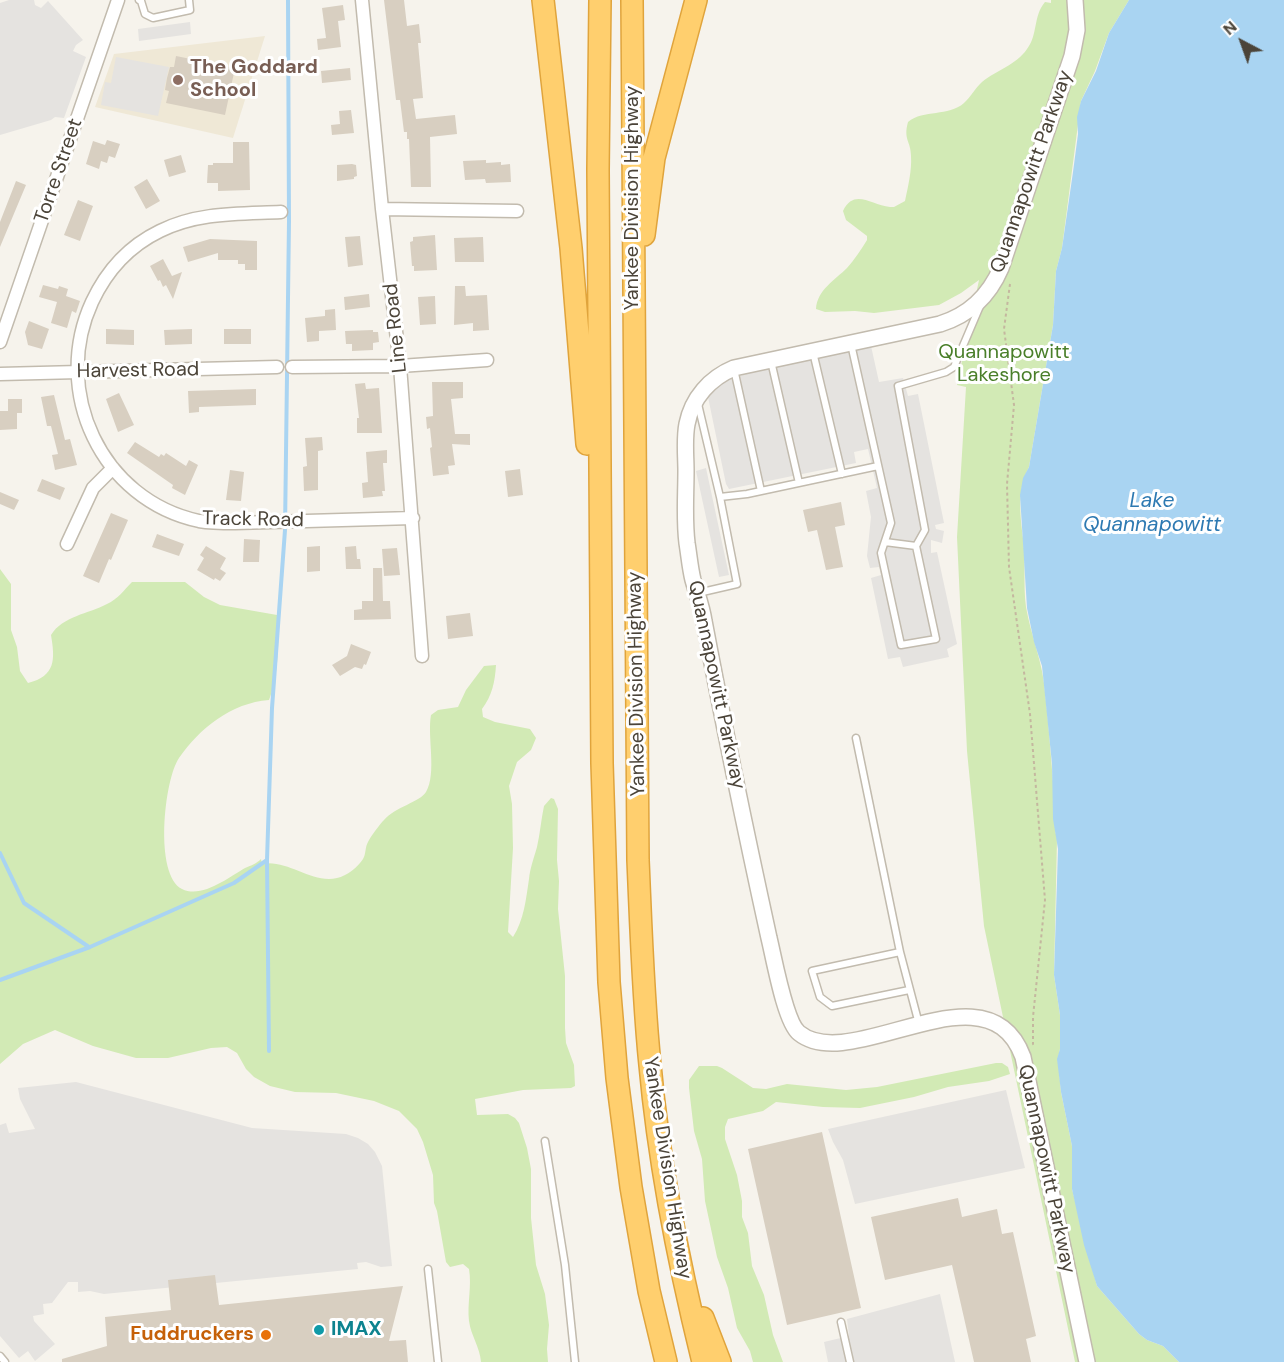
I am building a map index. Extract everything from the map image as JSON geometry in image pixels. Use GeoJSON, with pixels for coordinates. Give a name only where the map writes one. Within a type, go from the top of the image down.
{"type":"FeatureCollection","features":[{"type":"Feature","properties":{"kind":"highway"},"geometry":{"type":"LineString","coordinates":[[543,0],[570,237],[592,519],[602,589]]}},
{"type":"Feature","properties":{"kind":"highway","name":"Yankee Division Highway"},"geometry":{"type":"LineString","coordinates":[[600,0],[598,170],[602,775],[609,982],[617,1078],[631,1187],[649,1291],[665,1362]]}},
{"type":"Feature","properties":{"kind":"highway","name":"Yankee Division Highway"},"geometry":{"type":"LineString","coordinates":[[632,0],[638,860],[642,968],[650,1068],[678,1252],[703,1362]]}},
{"type":"Feature","properties":{"kind":"highway"},"geometry":{"type":"LineString","coordinates":[[634,328],[654,158],[696,0]]}},
{"type":"Feature","properties":{"kind":"highway"},"geometry":{"type":"LineString","coordinates":[[678,1252],[720,1362]]}},
{"type":"Feature","properties":{"kind":"street","name":"Line Road"},"geometry":{"type":"LineString","coordinates":[[363,0],[382,209],[400,366],[422,656]]}},
{"type":"Feature","properties":{"kind":"street","name":"Quannapowitt Parkway"},"geometry":{"type":"LineString","coordinates":[[1075,0],[1077,30],[1072,56],[1001,268],[983,297],[971,309],[948,321],[734,368],[715,379],[697,399],[689,415],[686,430],[686,473],[687,539],[697,593],[704,616],[717,691],[774,960],[789,1016],[796,1032],[812,1041],[839,1043],[954,1017],[980,1019],[1004,1031],[1021,1051],[1087,1362]]}},
{"type":"Feature","properties":{"kind":"street","name":"Torre Street"},"geometry":{"type":"LineString","coordinates":[[0,342],[116,1]]}},
{"type":"Feature","properties":{"kind":"street"},"geometry":{"type":"LineString","coordinates":[[382,209],[517,212]]}},
{"type":"Feature","properties":{"kind":"street","name":"Track Road"},"geometry":{"type":"LineString","coordinates":[[281,212],[211,215],[183,221],[158,232],[137,245],[114,267],[98,291],[81,333],[76,372],[86,420],[113,468],[136,490],[155,504],[191,518],[221,523],[413,518]]}},
{"type":"Feature","properties":{"kind":"street"},"geometry":{"type":"LineString","coordinates":[[292,368],[400,366],[487,360]]}},
{"type":"Feature","properties":{"kind":"street","name":"Harvest Road"},"geometry":{"type":"LineString","coordinates":[[0,374],[277,367]]}},
{"type":"Feature","properties":{"kind":"street"},"geometry":{"type":"LineString","coordinates":[[67,544],[93,488],[113,468]]}},
{"type":"Feature","properties":{"kind":"lane"},"geometry":{"type":"LineString","coordinates":[[139,0],[144,13],[150,18],[190,10],[189,0]]}},
{"type":"Feature","properties":{"kind":"lane"},"geometry":{"type":"LineString","coordinates":[[850,343],[891,523],[881,553],[901,645],[936,639],[916,546],[926,530],[898,386],[946,372],[954,367],[983,297]]}},
{"type":"Feature","properties":{"kind":"lane"},"geometry":{"type":"LineString","coordinates":[[813,351],[842,474]]}},
{"type":"Feature","properties":{"kind":"lane"},"geometry":{"type":"LineString","coordinates":[[771,360],[799,483]]}},
{"type":"Feature","properties":{"kind":"lane"},"geometry":{"type":"LineString","coordinates":[[734,368],[761,491]]}},
{"type":"Feature","properties":{"kind":"lane"},"geometry":{"type":"LineString","coordinates":[[697,399],[737,584],[697,593]]}},
{"type":"Feature","properties":{"kind":"lane"},"geometry":{"type":"LineString","coordinates":[[720,497],[761,491],[878,466]]}},
{"type":"Feature","properties":{"kind":"lane"},"geometry":{"type":"LineString","coordinates":[[885,542],[916,546]]}},
{"type":"Feature","properties":{"kind":"lane"},"geometry":{"type":"LineString","coordinates":[[856,738],[900,952],[919,1025]]}},
{"type":"Feature","properties":{"kind":"lane"},"geometry":{"type":"LineString","coordinates":[[900,952],[812,971],[820,997],[832,1006],[909,990]]}},
{"type":"Feature","properties":{"kind":"lane"},"geometry":{"type":"LineString","coordinates":[[545,1141],[565,1265],[574,1362]]}},
{"type":"Feature","properties":{"kind":"lane"},"geometry":{"type":"LineString","coordinates":[[428,1269],[438,1362]]}},
{"type":"Feature","properties":{"kind":"lane"},"geometry":{"type":"LineString","coordinates":[[841,1322],[850,1362]]}},
{"type":"Feature","properties":{"kind":"lane"},"geometry":{"type":"LineString","coordinates":[[0,1356],[5,1362]]}},
{"type":"Feature","properties":{"kind":"path"},"geometry":{"type":"LineString","coordinates":[[1012,276],[1007,293],[1004,329],[1014,405],[1007,484],[1009,567],[1030,714],[1045,900],[1033,1017],[1033,1044]]}},
{"type":"Feature","properties":{"kind":"shaded area"},"geometry":{"type":"Polygon","coordinates":[[[9,0],[34,0],[35,5],[41,8],[48,1],[83,40],[76,45],[73,51],[86,57],[64,118],[55,117],[0,135],[0,3],[9,0]]]}},
{"type":"Feature","properties":{"kind":"shaded area"},"geometry":{"type":"Polygon","coordinates":[[[190,22],[191,34],[139,41],[138,29],[190,22]]]}},
{"type":"Feature","properties":{"kind":"shaded area","name":"The Goddard School"},"geometry":{"type":"Polygon","coordinates":[[[265,36],[233,138],[95,107],[114,54],[265,36]]]}},
{"type":"Feature","properties":{"kind":"shaded area"},"geometry":{"type":"Polygon","coordinates":[[[116,57],[169,67],[158,116],[101,105],[105,82],[111,83],[116,57]]]}},
{"type":"Feature","properties":{"kind":"shaded area"},"geometry":{"type":"Polygon","coordinates":[[[871,346],[879,382],[903,378],[908,396],[918,394],[944,523],[935,525],[936,529],[944,531],[942,543],[931,540],[931,553],[937,552],[957,644],[947,649],[949,657],[903,667],[900,657],[888,659],[871,578],[881,575],[879,567],[870,568],[867,556],[871,517],[866,491],[877,488],[868,449],[854,452],[856,463],[729,489],[726,484],[708,397],[722,382],[755,371],[871,346]]]}},
{"type":"Feature","properties":{"kind":"shaded area"},"geometry":{"type":"Polygon","coordinates":[[[706,468],[729,575],[719,577],[696,471],[706,468]]]}},
{"type":"Feature","properties":{"kind":"shaded area"},"geometry":{"type":"Polygon","coordinates":[[[76,1082],[252,1128],[346,1134],[358,1138],[375,1152],[382,1166],[392,1266],[381,1267],[366,1262],[357,1263],[358,1269],[104,1294],[90,1291],[78,1292],[78,1282],[68,1282],[52,1303],[43,1304],[44,1314],[33,1316],[34,1321],[55,1344],[35,1361],[28,1351],[19,1358],[0,1336],[0,1125],[6,1123],[9,1133],[35,1129],[20,1099],[18,1088],[76,1082]]]}},
{"type":"Feature","properties":{"kind":"shaded area"},"geometry":{"type":"Polygon","coordinates":[[[1006,1090],[1025,1168],[855,1204],[843,1160],[828,1129],[1006,1090]]]}},
{"type":"Feature","properties":{"kind":"shaded area"},"geometry":{"type":"Polygon","coordinates":[[[940,1294],[955,1362],[828,1362],[824,1342],[849,1336],[847,1319],[940,1294]]]}},
{"type":"Feature","properties":{"kind":"green space","name":"Quannapowitt Lakeshore"},"geometry":{"type":"Polygon","coordinates":[[[1051,0],[1129,0],[1109,33],[1081,101],[1062,248],[1056,271],[1053,325],[1029,467],[1025,475],[1020,502],[1026,607],[1044,681],[1054,793],[1057,839],[1054,975],[1060,1015],[1058,1059],[1061,1092],[1072,1146],[1072,1189],[1097,1286],[1139,1334],[1163,1346],[1179,1362],[1075,1362],[984,926],[967,751],[957,537],[966,387],[957,385],[979,280],[939,305],[874,313],[825,312],[816,309],[823,291],[847,268],[867,240],[867,236],[846,220],[843,211],[847,204],[858,199],[894,207],[905,201],[911,161],[906,133],[908,122],[914,118],[958,107],[982,82],[1023,55],[1033,38],[1041,7],[1045,2],[1051,3],[1051,0]]]}},
{"type":"Feature","properties":{"kind":"green space"},"geometry":{"type":"Polygon","coordinates":[[[0,569],[11,584],[11,630],[17,647],[20,671],[28,683],[44,676],[49,671],[53,659],[51,635],[56,629],[69,619],[111,602],[132,582],[185,582],[204,597],[220,605],[277,615],[277,658],[269,700],[242,706],[218,719],[187,747],[174,769],[166,805],[165,847],[173,880],[182,889],[190,891],[215,886],[261,859],[262,864],[281,865],[318,878],[337,878],[352,871],[363,859],[368,842],[384,820],[426,792],[431,775],[431,715],[438,710],[458,707],[466,690],[484,666],[496,665],[492,688],[482,709],[483,717],[495,722],[530,729],[536,738],[531,750],[517,762],[509,786],[512,804],[513,848],[508,932],[513,937],[520,924],[544,806],[551,798],[554,799],[558,809],[558,909],[565,976],[566,1043],[574,1065],[575,1086],[523,1090],[475,1099],[477,1115],[508,1114],[515,1118],[519,1123],[527,1148],[531,1169],[531,1218],[536,1265],[545,1294],[549,1325],[548,1362],[481,1362],[469,1321],[469,1269],[463,1264],[450,1267],[446,1262],[434,1203],[433,1175],[423,1142],[417,1129],[399,1111],[374,1101],[336,1093],[295,1092],[270,1086],[254,1077],[246,1069],[237,1053],[227,1047],[211,1048],[168,1058],[136,1058],[93,1046],[55,1030],[23,1044],[0,1064],[0,569]]]}},
{"type":"Feature","properties":{"kind":"green space"},"geometry":{"type":"Polygon","coordinates":[[[1002,1063],[1008,1067],[1010,1074],[989,1081],[948,1087],[914,1097],[860,1108],[776,1102],[763,1111],[728,1119],[725,1139],[737,1175],[742,1201],[742,1217],[748,1233],[752,1266],[764,1295],[773,1335],[783,1362],[753,1362],[750,1351],[737,1328],[728,1288],[717,1257],[705,1201],[702,1159],[694,1131],[689,1088],[689,1080],[699,1066],[722,1068],[753,1088],[766,1089],[787,1084],[846,1090],[877,1087],[1002,1063]]]}},
{"type":"Feature","properties":{"kind":"water","name":"Lake Quannapowitt"},"geometry":{"type":"Polygon","coordinates":[[[1129,0],[1284,0],[1284,1362],[1179,1362],[1163,1346],[1139,1334],[1097,1286],[1084,1245],[1072,1189],[1072,1146],[1057,1059],[1060,1049],[1060,1015],[1054,975],[1058,849],[1053,819],[1052,764],[1042,666],[1027,608],[1020,495],[1023,478],[1029,467],[1053,325],[1056,271],[1062,248],[1073,172],[1078,134],[1077,117],[1081,101],[1096,71],[1109,33],[1129,0]]]}},
{"type":"Feature","properties":{"kind":"building"},"geometry":{"type":"Polygon","coordinates":[[[384,0],[404,0],[407,26],[419,24],[421,43],[418,43],[423,98],[413,99],[416,119],[455,115],[457,134],[430,137],[431,187],[411,187],[409,139],[407,139],[407,132],[404,132],[400,100],[396,100],[384,0]]]}},
{"type":"Feature","properties":{"kind":"building"},"geometry":{"type":"Polygon","coordinates":[[[343,5],[345,20],[338,21],[341,47],[318,50],[317,39],[326,38],[322,8],[343,5]]]}},
{"type":"Feature","properties":{"kind":"building"},"geometry":{"type":"Polygon","coordinates":[[[176,56],[235,68],[225,115],[166,103],[169,91],[165,90],[167,78],[170,67],[174,67],[176,56]]]}},
{"type":"Feature","properties":{"kind":"building"},"geometry":{"type":"Polygon","coordinates":[[[350,68],[351,80],[322,83],[321,71],[350,68]]]}},
{"type":"Feature","properties":{"kind":"building"},"geometry":{"type":"Polygon","coordinates":[[[351,110],[354,133],[332,135],[331,125],[340,124],[339,111],[351,110]]]}},
{"type":"Feature","properties":{"kind":"building"},"geometry":{"type":"Polygon","coordinates":[[[107,140],[120,144],[115,158],[109,156],[107,163],[101,161],[99,169],[86,164],[93,141],[105,145],[107,140]]]}},
{"type":"Feature","properties":{"kind":"building"},"geometry":{"type":"Polygon","coordinates":[[[233,142],[249,142],[250,190],[218,191],[218,183],[207,183],[208,165],[233,163],[233,142]]]}},
{"type":"Feature","properties":{"kind":"building"},"geometry":{"type":"Polygon","coordinates":[[[181,155],[186,172],[169,177],[164,160],[181,155]]]}},
{"type":"Feature","properties":{"kind":"building"},"geometry":{"type":"Polygon","coordinates":[[[486,160],[486,163],[510,164],[511,182],[486,183],[485,179],[465,180],[463,161],[486,160]]]}},
{"type":"Feature","properties":{"kind":"building"},"geometry":{"type":"Polygon","coordinates":[[[337,165],[356,165],[357,176],[354,179],[337,181],[337,165]]]}},
{"type":"Feature","properties":{"kind":"building"},"geometry":{"type":"Polygon","coordinates":[[[147,179],[160,201],[146,209],[134,187],[147,179]]]}},
{"type":"Feature","properties":{"kind":"building"},"geometry":{"type":"Polygon","coordinates":[[[16,181],[26,185],[0,247],[0,222],[16,181]]]}},
{"type":"Feature","properties":{"kind":"building"},"geometry":{"type":"Polygon","coordinates":[[[78,200],[93,206],[80,241],[64,235],[78,200]]]}},
{"type":"Feature","properties":{"kind":"building"},"geometry":{"type":"Polygon","coordinates":[[[435,235],[437,270],[414,271],[410,242],[413,241],[413,237],[435,235]]]}},
{"type":"Feature","properties":{"kind":"building"},"geometry":{"type":"Polygon","coordinates":[[[360,236],[363,265],[348,267],[345,237],[360,236]]]}},
{"type":"Feature","properties":{"kind":"building"},"geometry":{"type":"Polygon","coordinates":[[[483,237],[484,262],[455,262],[454,238],[483,237]]]}},
{"type":"Feature","properties":{"kind":"building"},"geometry":{"type":"Polygon","coordinates":[[[210,239],[257,241],[257,270],[245,270],[245,264],[238,264],[238,260],[218,260],[218,253],[188,262],[183,247],[210,239]]]}},
{"type":"Feature","properties":{"kind":"building"},"geometry":{"type":"Polygon","coordinates":[[[163,259],[172,276],[182,272],[173,299],[166,285],[163,287],[150,266],[163,259]]]}},
{"type":"Feature","properties":{"kind":"building"},"geometry":{"type":"Polygon","coordinates":[[[43,285],[68,289],[66,296],[80,301],[76,313],[72,311],[67,328],[51,323],[57,302],[39,297],[43,285]]]}},
{"type":"Feature","properties":{"kind":"building"},"geometry":{"type":"Polygon","coordinates":[[[455,286],[465,286],[466,296],[487,295],[489,330],[473,331],[473,323],[454,325],[455,286]]]}},
{"type":"Feature","properties":{"kind":"building"},"geometry":{"type":"Polygon","coordinates":[[[369,294],[370,307],[345,310],[344,297],[369,294]]]}},
{"type":"Feature","properties":{"kind":"building"},"geometry":{"type":"Polygon","coordinates":[[[435,296],[436,324],[420,325],[418,297],[435,296]]]}},
{"type":"Feature","properties":{"kind":"building"},"geometry":{"type":"Polygon","coordinates":[[[335,309],[336,330],[319,331],[319,341],[307,342],[305,318],[325,316],[325,310],[335,309]]]}},
{"type":"Feature","properties":{"kind":"building"},"geometry":{"type":"Polygon","coordinates":[[[29,321],[49,329],[42,349],[28,345],[25,332],[29,321]]]}},
{"type":"Feature","properties":{"kind":"building"},"geometry":{"type":"Polygon","coordinates":[[[106,329],[134,330],[134,345],[106,344],[106,329]]]}},
{"type":"Feature","properties":{"kind":"building"},"geometry":{"type":"Polygon","coordinates":[[[192,329],[192,344],[165,345],[164,330],[192,329]]]}},
{"type":"Feature","properties":{"kind":"building"},"geometry":{"type":"Polygon","coordinates":[[[224,329],[251,329],[251,344],[224,344],[224,329]]]}},
{"type":"Feature","properties":{"kind":"building"},"geometry":{"type":"Polygon","coordinates":[[[373,330],[373,332],[378,332],[379,342],[373,343],[373,350],[352,351],[352,344],[346,344],[345,331],[373,330]]]}},
{"type":"Feature","properties":{"kind":"building"},"geometry":{"type":"Polygon","coordinates":[[[432,382],[463,382],[463,398],[451,399],[455,434],[470,434],[470,445],[452,444],[455,465],[448,466],[449,474],[433,476],[430,428],[427,429],[426,417],[433,416],[432,382]]]}},
{"type":"Feature","properties":{"kind":"building"},"geometry":{"type":"Polygon","coordinates":[[[365,383],[366,389],[379,388],[382,433],[357,433],[357,418],[359,418],[355,384],[365,383]]]}},
{"type":"Feature","properties":{"kind":"building"},"geometry":{"type":"Polygon","coordinates":[[[256,389],[256,405],[199,407],[199,412],[189,413],[188,391],[256,389]]]}},
{"type":"Feature","properties":{"kind":"building"},"geometry":{"type":"Polygon","coordinates":[[[119,393],[134,425],[118,432],[106,399],[119,393]]]}},
{"type":"Feature","properties":{"kind":"building"},"geometry":{"type":"Polygon","coordinates":[[[54,395],[65,440],[70,439],[77,465],[55,470],[52,455],[58,454],[51,426],[47,426],[41,397],[54,395]]]}},
{"type":"Feature","properties":{"kind":"building"},"geometry":{"type":"Polygon","coordinates":[[[8,399],[22,399],[22,413],[17,413],[17,429],[0,430],[0,411],[8,411],[8,399]]]}},
{"type":"Feature","properties":{"kind":"building"},"geometry":{"type":"Polygon","coordinates":[[[322,437],[323,450],[318,451],[318,490],[304,491],[303,467],[307,466],[305,438],[322,437]]]}},
{"type":"Feature","properties":{"kind":"building"},"geometry":{"type":"Polygon","coordinates":[[[135,442],[159,457],[166,453],[186,466],[189,460],[198,465],[185,495],[172,488],[173,485],[127,453],[135,442]]]}},
{"type":"Feature","properties":{"kind":"building"},"geometry":{"type":"Polygon","coordinates":[[[387,450],[387,463],[383,463],[385,491],[382,491],[383,496],[363,498],[362,483],[368,482],[366,452],[387,450]]]}},
{"type":"Feature","properties":{"kind":"building"},"geometry":{"type":"Polygon","coordinates":[[[520,469],[523,495],[508,497],[505,471],[520,469]]]}},
{"type":"Feature","properties":{"kind":"building"},"geometry":{"type":"Polygon","coordinates":[[[230,470],[244,472],[241,501],[226,500],[230,470]]]}},
{"type":"Feature","properties":{"kind":"building"},"geometry":{"type":"Polygon","coordinates":[[[42,479],[65,488],[60,500],[37,491],[42,479]]]}},
{"type":"Feature","properties":{"kind":"building"},"geometry":{"type":"Polygon","coordinates":[[[0,492],[19,500],[14,510],[0,504],[0,492]]]}},
{"type":"Feature","properties":{"kind":"building"},"geometry":{"type":"Polygon","coordinates":[[[841,502],[845,525],[835,527],[843,567],[826,570],[817,530],[808,532],[803,510],[841,502]]]}},
{"type":"Feature","properties":{"kind":"building"},"geometry":{"type":"Polygon","coordinates":[[[111,513],[128,520],[99,583],[83,576],[111,513]]]}},
{"type":"Feature","properties":{"kind":"building"},"geometry":{"type":"Polygon","coordinates":[[[157,534],[184,544],[179,556],[152,547],[157,534]]]}},
{"type":"Feature","properties":{"kind":"building"},"geometry":{"type":"Polygon","coordinates":[[[244,539],[260,540],[259,562],[243,562],[244,539]]]}},
{"type":"Feature","properties":{"kind":"building"},"geometry":{"type":"Polygon","coordinates":[[[206,546],[226,558],[220,569],[226,573],[220,581],[197,570],[204,558],[200,555],[206,546]]]}},
{"type":"Feature","properties":{"kind":"building"},"geometry":{"type":"Polygon","coordinates":[[[320,546],[320,571],[307,572],[307,547],[320,546]]]}},
{"type":"Feature","properties":{"kind":"building"},"geometry":{"type":"Polygon","coordinates":[[[356,546],[361,569],[346,569],[345,547],[356,546]]]}},
{"type":"Feature","properties":{"kind":"building"},"geometry":{"type":"Polygon","coordinates":[[[397,548],[400,575],[384,576],[382,549],[397,548]]]}},
{"type":"Feature","properties":{"kind":"building"},"geometry":{"type":"Polygon","coordinates":[[[373,568],[382,568],[383,601],[390,601],[391,619],[354,620],[354,610],[362,609],[362,601],[373,601],[373,568]]]}},
{"type":"Feature","properties":{"kind":"building"},"geometry":{"type":"Polygon","coordinates":[[[470,613],[473,636],[448,639],[446,616],[470,613]]]}},
{"type":"Feature","properties":{"kind":"building"},"geometry":{"type":"Polygon","coordinates":[[[351,644],[371,652],[362,669],[355,667],[340,676],[332,665],[347,656],[351,644]]]}},
{"type":"Feature","properties":{"kind":"building"},"geometry":{"type":"Polygon","coordinates":[[[822,1132],[861,1308],[787,1325],[748,1149],[822,1132]]]}},
{"type":"Feature","properties":{"kind":"building"},"geometry":{"type":"Polygon","coordinates":[[[958,1198],[962,1217],[997,1209],[1002,1234],[1013,1232],[1036,1336],[1026,1339],[1031,1362],[974,1362],[952,1265],[885,1280],[871,1217],[958,1198]]]}},
{"type":"Feature","properties":{"kind":"building"},"geometry":{"type":"Polygon","coordinates":[[[215,1275],[219,1305],[403,1286],[389,1341],[406,1340],[408,1362],[62,1362],[62,1359],[107,1346],[105,1317],[171,1310],[168,1280],[215,1275]]]}},
{"type":"Feature","properties":{"kind":"waterway"},"geometry":{"type":"LineString","coordinates":[[269,1051],[267,860],[272,708],[285,530],[289,221],[288,0]]}},
{"type":"Feature","properties":{"kind":"waterway"},"geometry":{"type":"LineString","coordinates":[[0,853],[24,903],[89,947]]}},
{"type":"Feature","properties":{"kind":"waterway"},"geometry":{"type":"LineString","coordinates":[[0,980],[90,947],[234,883],[267,860]]}},
{"type":"Feature","properties":{"kind":"place","name":"The Goddard School"},"geometry":{"type":"Point","coordinates":[178,80]}},
{"type":"Feature","properties":{"kind":"place","name":"IMAX"},"geometry":{"type":"Point","coordinates":[319,1330]}},
{"type":"Feature","properties":{"kind":"place","name":"Fuddruckers"},"geometry":{"type":"Point","coordinates":[266,1335]}}]}
